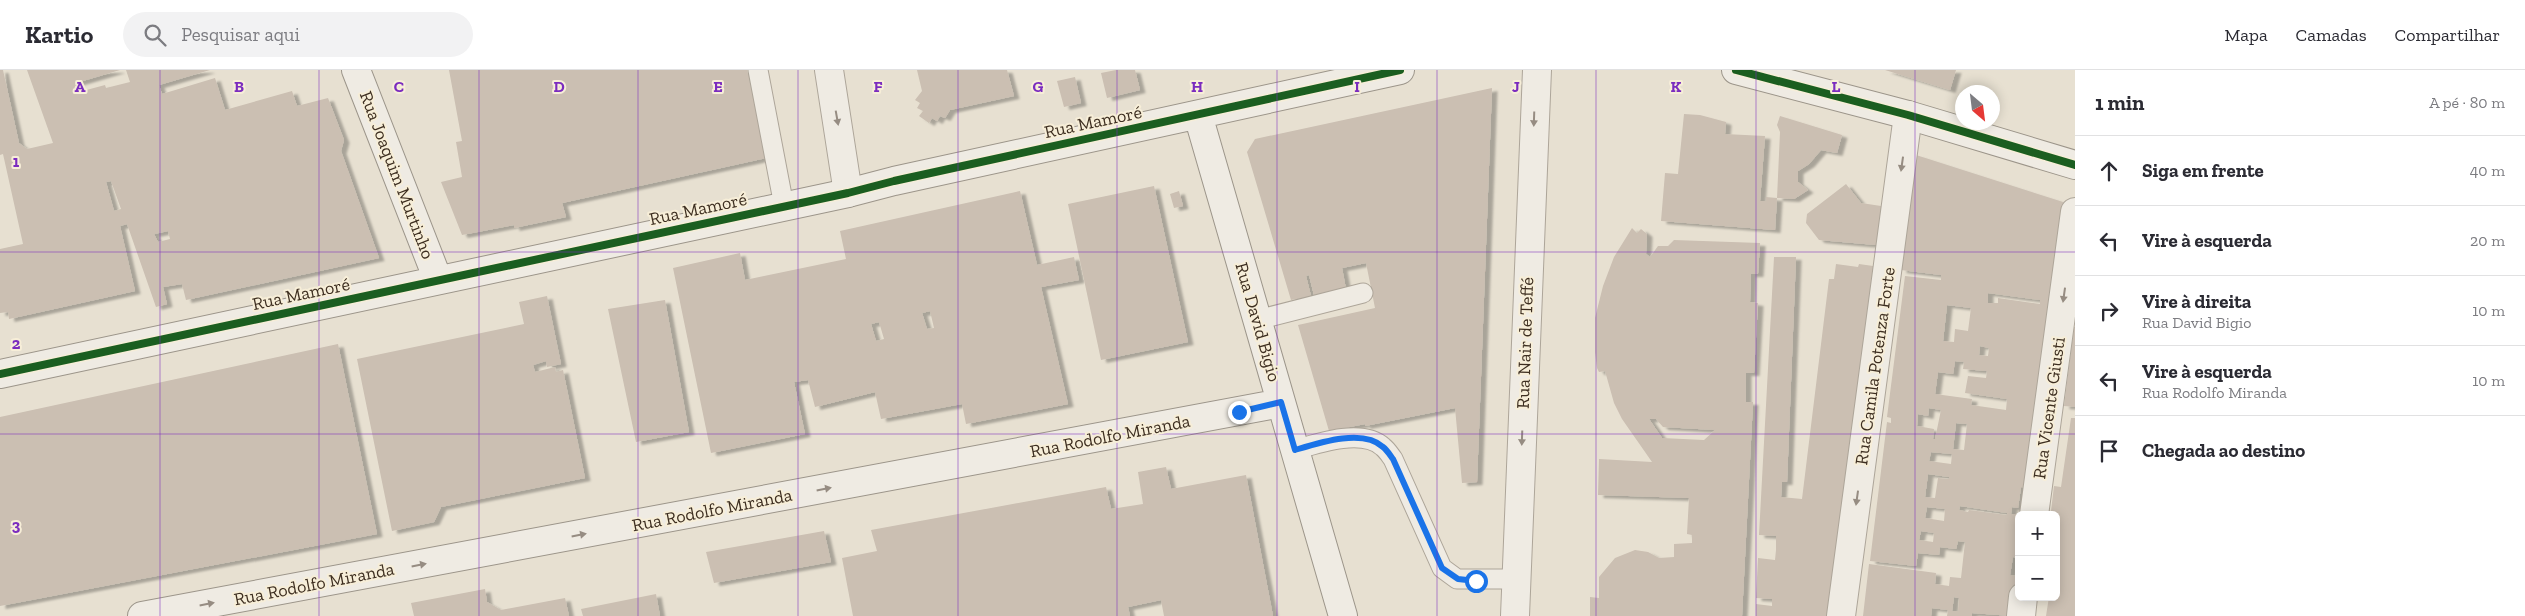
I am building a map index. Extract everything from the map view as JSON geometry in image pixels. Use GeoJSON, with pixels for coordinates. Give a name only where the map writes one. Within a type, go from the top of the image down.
{"type":"FeatureCollection","features":[{"type":"Feature","properties":{"kind":"street","name":"Rua Joaquim Murtinho"},"geometry":{"type":"LineString","coordinates":[[356,70],[438,280]]}},
{"type":"Feature","properties":{"kind":"street"},"geometry":{"type":"LineString","coordinates":[[829,70],[848,193]]}},
{"type":"Feature","properties":{"kind":"street","name":"Rua Mamoré"},"geometry":{"type":"LineString","coordinates":[[0,374],[848,193],[894,181],[1400,70]]}},
{"type":"Feature","properties":{"kind":"street","name":"Rua Nair de Teffé"},"geometry":{"type":"LineString","coordinates":[[1514,616],[1537,70]]}},
{"type":"Feature","properties":{"kind":"street"},"geometry":{"type":"LineString","coordinates":[[1736,70],[1908,115],[2075,165]]}},
{"type":"Feature","properties":{"kind":"street","name":"Rua David Bigio"},"geometry":{"type":"LineString","coordinates":[[1198,115],[1344,616]]}},
{"type":"Feature","properties":{"kind":"street","name":"Rua Camila Potenza Forte"},"geometry":{"type":"LineString","coordinates":[[1841,616],[1908,115]]}},
{"type":"Feature","properties":{"kind":"street","name":"Rua Vicente Giusti"},"geometry":{"type":"LineString","coordinates":[[2035,511],[2075,212]]}},
{"type":"Feature","properties":{"kind":"street","name":"Rua Rodolfo Miranda"},"geometry":{"type":"LineString","coordinates":[[142,616],[1281,402]]}},
{"type":"Feature","properties":{"kind":"street"},"geometry":{"type":"LineString","coordinates":[[2020,616],[2022,601]]}},
{"type":"Feature","properties":{"kind":"lane"},"geometry":{"type":"LineString","coordinates":[[758,70],[784,206]]}},
{"type":"Feature","properties":{"kind":"lane"},"geometry":{"type":"LineString","coordinates":[[1257,320],[1363,294]]}},
{"type":"Feature","properties":{"kind":"lane"},"geometry":{"type":"LineString","coordinates":[[1295,450],[1334,439],[1366,438],[1383,446],[1393,459],[1442,568],[1458,579],[1516,579]]}},
{"type":"Feature","properties":{"kind":"building"},"geometry":{"type":"Polygon","coordinates":[[[0,70],[3,70],[19,143],[27,149],[53,143],[27,70],[120,70],[76,83],[79,92],[105,85],[106,88],[130,82],[126,70],[210,70],[159,85],[162,94],[215,78],[225,110],[292,91],[297,106],[328,98],[344,140],[341,151],[379,258],[186,300],[182,284],[163,287],[167,304],[156,307],[127,224],[120,226],[135,291],[9,319],[8,312],[0,313],[0,249],[23,244],[3,154],[0,155],[0,70]],[[111,181],[106,182],[114,211],[121,209],[111,181]],[[168,231],[154,234],[158,242],[170,239],[168,231]]]}},
{"type":"Feature","properties":{"kind":"building"},"geometry":{"type":"Polygon","coordinates":[[[449,70],[747,70],[766,158],[562,203],[566,217],[514,228],[514,225],[462,235],[441,182],[462,177],[456,142],[462,141],[449,70]]]}},
{"type":"Feature","properties":{"kind":"building"},"geometry":{"type":"Polygon","coordinates":[[[917,70],[1007,70],[1014,96],[950,110],[945,118],[940,116],[937,121],[932,118],[929,123],[919,116],[923,111],[917,108],[920,103],[915,100],[922,91],[917,70]]]}},
{"type":"Feature","properties":{"kind":"building"},"geometry":{"type":"Polygon","coordinates":[[[1116,70],[1135,70],[1140,90],[1107,98],[1101,73],[1116,70]]]}},
{"type":"Feature","properties":{"kind":"building"},"geometry":{"type":"Polygon","coordinates":[[[1885,70],[1956,70],[1950,90],[1885,70]]]}},
{"type":"Feature","properties":{"kind":"building"},"geometry":{"type":"Polygon","coordinates":[[[1075,77],[1081,103],[1064,107],[1057,81],[1075,77]]]}},
{"type":"Feature","properties":{"kind":"building"},"geometry":{"type":"Polygon","coordinates":[[[1492,88],[1477,482],[1462,483],[1455,408],[1365,426],[1365,424],[1329,431],[1298,325],[1375,308],[1366,263],[1342,268],[1346,289],[1314,295],[1309,275],[1306,276],[1311,296],[1291,300],[1247,152],[1255,139],[1492,88]]]}},
{"type":"Feature","properties":{"kind":"building"},"geometry":{"type":"Polygon","coordinates":[[[1684,114],[1700,115],[1726,122],[1725,134],[1765,136],[1760,201],[1766,201],[1766,197],[1777,198],[1775,230],[1661,221],[1665,173],[1678,174],[1684,114]]]}},
{"type":"Feature","properties":{"kind":"building"},"geometry":{"type":"Polygon","coordinates":[[[1780,116],[1842,135],[1837,153],[1821,150],[1809,164],[1798,171],[1798,182],[1808,190],[1794,199],[1777,198],[1780,132],[1777,125],[1780,116]]]}},
{"type":"Feature","properties":{"kind":"building"},"geometry":{"type":"Polygon","coordinates":[[[1916,155],[2063,202],[2028,488],[2021,487],[2018,508],[2012,507],[2011,514],[2015,514],[2015,557],[2013,557],[2010,575],[2015,576],[2012,616],[1972,613],[1972,616],[1947,616],[1948,610],[1932,608],[1931,616],[1863,616],[1869,564],[1936,573],[1935,584],[1949,586],[1950,577],[1961,578],[1965,542],[1958,541],[1956,549],[1940,547],[1939,555],[1918,553],[1916,566],[1870,561],[1887,422],[1891,423],[1891,418],[1887,417],[1905,276],[1941,280],[1941,275],[1901,270],[1916,155]],[[1988,293],[1988,303],[1998,303],[1998,298],[2040,304],[2040,300],[1988,293]],[[1947,305],[1943,341],[1954,342],[1955,329],[1968,331],[1971,308],[1947,305]],[[1980,346],[1979,355],[1988,356],[1989,348],[1980,346]],[[1955,361],[1953,374],[1938,372],[1935,394],[1972,399],[1971,405],[2006,410],[2007,399],[1965,393],[1968,376],[1986,378],[1987,371],[1963,369],[1964,362],[1955,361]],[[1929,408],[1928,416],[1918,414],[1917,426],[1934,429],[1933,439],[1935,439],[1941,410],[1929,408]],[[1956,423],[1953,449],[1964,450],[1967,424],[1956,423]],[[1931,452],[1929,461],[1951,464],[1952,454],[1931,452]],[[1928,474],[1925,497],[1935,498],[1938,478],[1949,479],[1949,477],[1928,474]],[[1960,506],[1959,510],[1968,512],[1969,510],[2007,515],[2007,513],[1960,506]],[[1927,507],[1925,518],[1944,521],[1945,509],[1927,507]],[[1921,531],[1919,540],[1933,542],[1934,533],[1921,531]],[[1954,597],[1952,611],[1958,611],[1959,598],[1954,597]]]}},
{"type":"Feature","properties":{"kind":"building"},"geometry":{"type":"Polygon","coordinates":[[[1846,184],[1861,203],[1881,206],[1876,245],[1819,240],[1806,223],[1807,214],[1846,184]]]}},
{"type":"Feature","properties":{"kind":"building"},"geometry":{"type":"Polygon","coordinates":[[[1154,186],[1188,342],[1101,360],[1068,204],[1154,186]]]}},
{"type":"Feature","properties":{"kind":"building"},"geometry":{"type":"Polygon","coordinates":[[[1020,191],[1037,265],[1074,257],[1079,280],[1041,287],[1068,404],[966,424],[962,404],[881,419],[875,392],[815,407],[808,380],[794,382],[805,434],[711,453],[673,268],[740,253],[745,280],[846,259],[840,231],[1020,191]],[[930,311],[922,313],[927,329],[934,328],[930,311]],[[879,322],[871,324],[876,341],[884,339],[879,322]]]}},
{"type":"Feature","properties":{"kind":"building"},"geometry":{"type":"Polygon","coordinates":[[[1179,191],[1183,206],[1174,208],[1170,194],[1179,191]]]}},
{"type":"Feature","properties":{"kind":"building"},"geometry":{"type":"Polygon","coordinates":[[[1632,228],[1637,233],[1641,229],[1647,234],[1646,254],[1650,257],[1658,246],[1668,246],[1674,240],[1760,243],[1758,274],[1751,274],[1750,302],[1758,303],[1754,373],[1746,373],[1746,402],[1753,402],[1742,616],[1590,616],[1590,597],[1599,598],[1599,577],[1615,558],[1635,550],[1648,552],[1659,558],[1674,557],[1674,544],[1692,543],[1692,535],[1687,534],[1689,498],[1598,495],[1599,459],[1652,462],[1622,419],[1614,403],[1605,371],[1599,372],[1597,368],[1595,318],[1603,286],[1614,257],[1632,228]],[[1649,419],[1662,438],[1704,440],[1715,430],[1663,427],[1656,419],[1649,419]]]}},
{"type":"Feature","properties":{"kind":"building"},"geometry":{"type":"Polygon","coordinates":[[[1774,257],[1796,257],[1787,482],[1782,482],[1781,497],[1802,499],[1829,279],[1834,279],[1836,264],[1858,267],[1859,264],[1873,266],[1829,616],[1756,616],[1756,604],[1772,606],[1772,599],[1756,598],[1758,558],[1775,560],[1776,550],[1776,536],[1759,535],[1774,257]]]}},
{"type":"Feature","properties":{"kind":"building"},"geometry":{"type":"Polygon","coordinates":[[[547,296],[561,364],[547,367],[546,361],[533,365],[535,372],[555,367],[556,372],[563,370],[585,478],[441,507],[434,522],[392,531],[357,359],[524,324],[519,302],[547,296]]]}},
{"type":"Feature","properties":{"kind":"building"},"geometry":{"type":"Polygon","coordinates":[[[665,300],[689,432],[636,442],[608,309],[665,300]]]}},
{"type":"Feature","properties":{"kind":"building"},"geometry":{"type":"Polygon","coordinates":[[[2075,327],[2075,407],[2064,406],[2075,327]]]}},
{"type":"Feature","properties":{"kind":"building"},"geometry":{"type":"Polygon","coordinates":[[[338,344],[377,534],[0,606],[0,417],[338,344]]]}},
{"type":"Feature","properties":{"kind":"building"},"geometry":{"type":"Polygon","coordinates":[[[2071,418],[2075,418],[2075,616],[2046,616],[2048,601],[2060,601],[2060,511],[2051,511],[2054,486],[2061,487],[2071,418]]]}},
{"type":"Feature","properties":{"kind":"building"},"geometry":{"type":"Polygon","coordinates":[[[1166,467],[1171,489],[1246,475],[1273,616],[1164,616],[1161,600],[1128,607],[1130,616],[853,616],[842,558],[877,551],[871,530],[1106,487],[1111,509],[1143,504],[1138,472],[1166,467]]]}},
{"type":"Feature","properties":{"kind":"building"},"geometry":{"type":"Polygon","coordinates":[[[824,531],[831,562],[714,583],[706,552],[824,531]]]}},
{"type":"Feature","properties":{"kind":"building"},"geometry":{"type":"Polygon","coordinates":[[[485,589],[487,602],[501,610],[565,598],[569,616],[414,616],[411,603],[485,589]]]}},
{"type":"Feature","properties":{"kind":"building"},"geometry":{"type":"Polygon","coordinates":[[[656,594],[660,616],[583,616],[581,609],[656,594]]]}},
{"type":"Feature","properties":{"kind":"cycle path"},"geometry":{"type":"LineString","coordinates":[[0,374],[848,193],[894,181],[1400,70]]}},
{"type":"Feature","properties":{"kind":"cycle path"},"geometry":{"type":"LineString","coordinates":[[1736,70],[1908,115],[2075,165]]}},
{"type":"Feature","properties":{"kind":"route"},"geometry":{"type":"LineString","coordinates":[[1239,412],[1281,402],[1295,450],[1334,439],[1366,438],[1383,446],[1393,459],[1442,568],[1458,579],[1476,581]]}}]}
